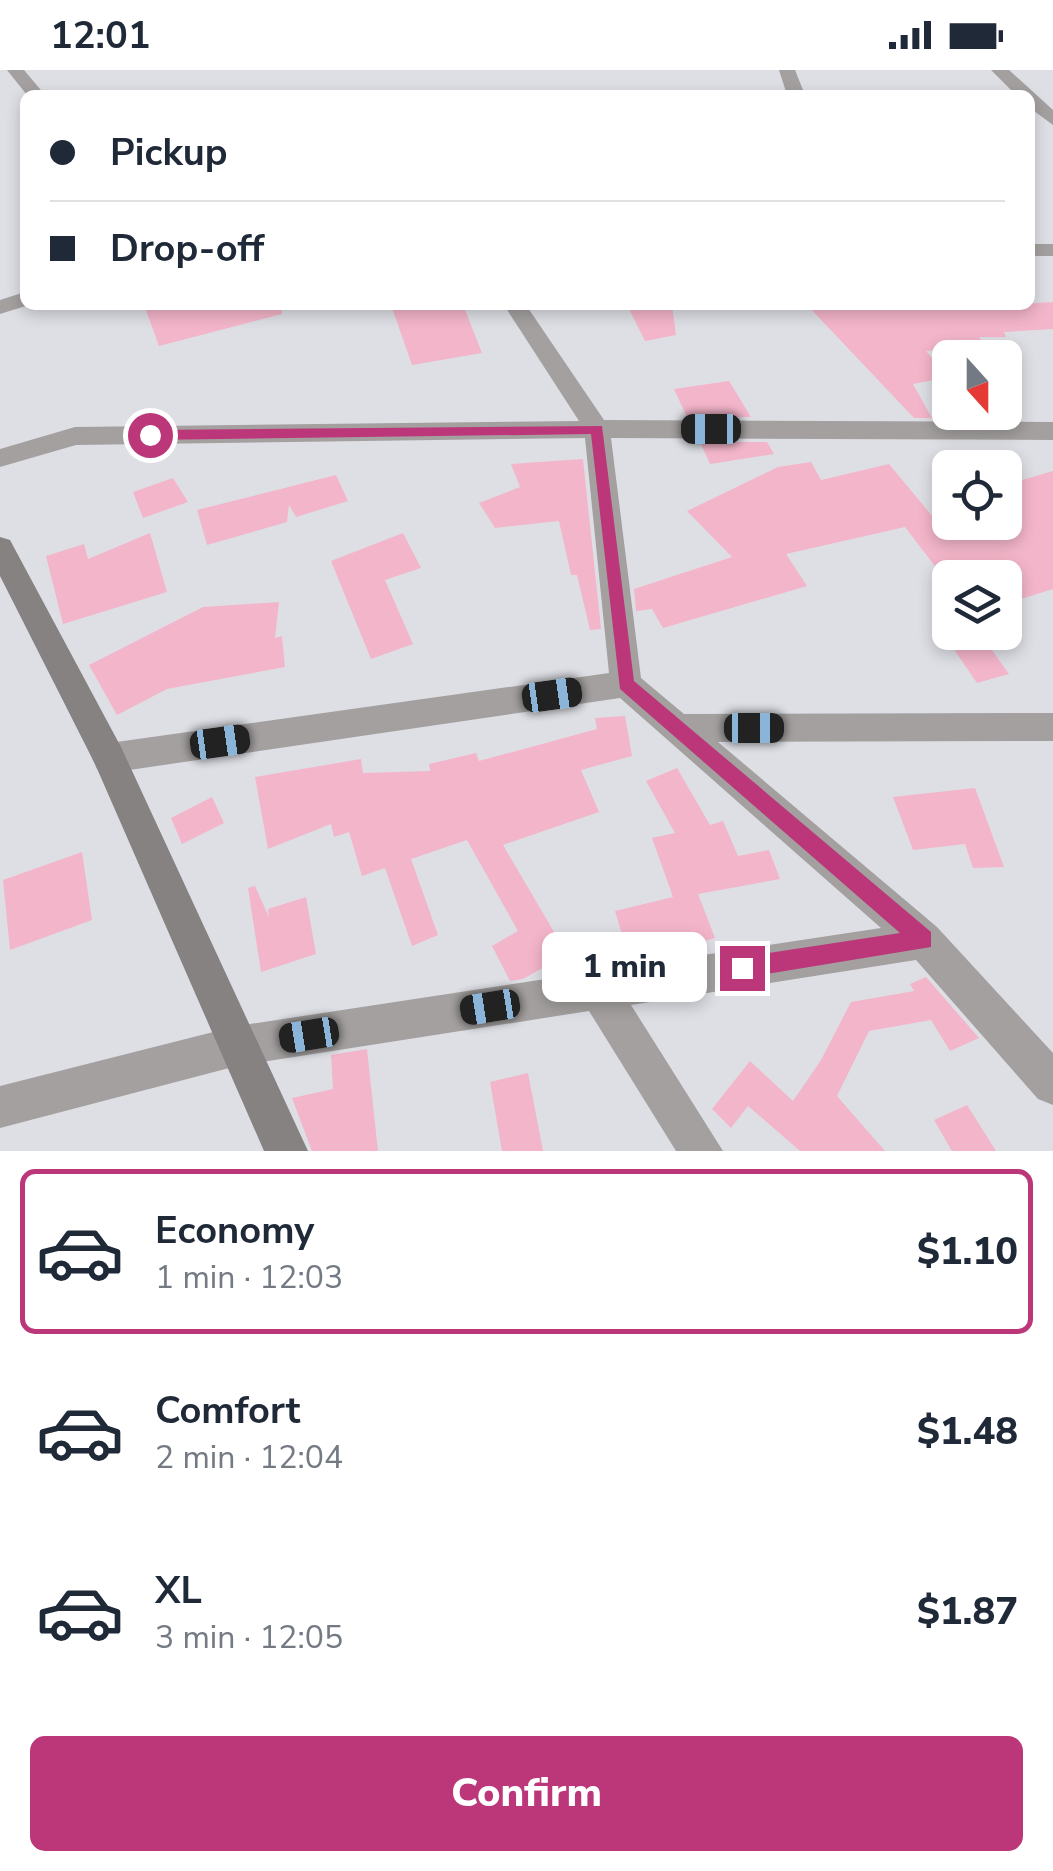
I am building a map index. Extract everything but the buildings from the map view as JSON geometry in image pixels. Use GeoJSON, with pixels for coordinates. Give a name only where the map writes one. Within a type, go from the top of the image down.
{"type":"FeatureCollection","features":[{"type":"Feature","properties":{"kind":"street"},"geometry":{"type":"LineString","coordinates":[[15,70],[32,90]]}},
{"type":"Feature","properties":{"kind":"street"},"geometry":{"type":"LineString","coordinates":[[999,70],[1020,90]]}},
{"type":"Feature","properties":{"kind":"street"},"geometry":{"type":"LineString","coordinates":[[517,310],[597,429],[626,684],[924,940],[1053,1084]]}},
{"type":"Feature","properties":{"kind":"street"},"geometry":{"type":"LineString","coordinates":[[0,458],[76,436],[597,429],[1053,431]]}},
{"type":"Feature","properties":{"kind":"street"},"geometry":{"type":"LineString","coordinates":[[0,548],[108,758],[286,1151]]}},
{"type":"Feature","properties":{"kind":"street"},"geometry":{"type":"LineString","coordinates":[[108,758],[626,684]]}},
{"type":"Feature","properties":{"kind":"street"},"geometry":{"type":"LineString","coordinates":[[679,728],[1053,727]]}},
{"type":"Feature","properties":{"kind":"street"},"geometry":{"type":"LineString","coordinates":[[0,1107],[237,1046],[924,940]]}},
{"type":"Feature","properties":{"kind":"street"},"geometry":{"type":"LineString","coordinates":[[598,990],[701,1151]]}},
{"type":"Feature","properties":{"kind":"route"},"geometry":{"type":"LineString","coordinates":[[150,435],[597,429],[626,684],[924,940],[742,968]]}}]}
